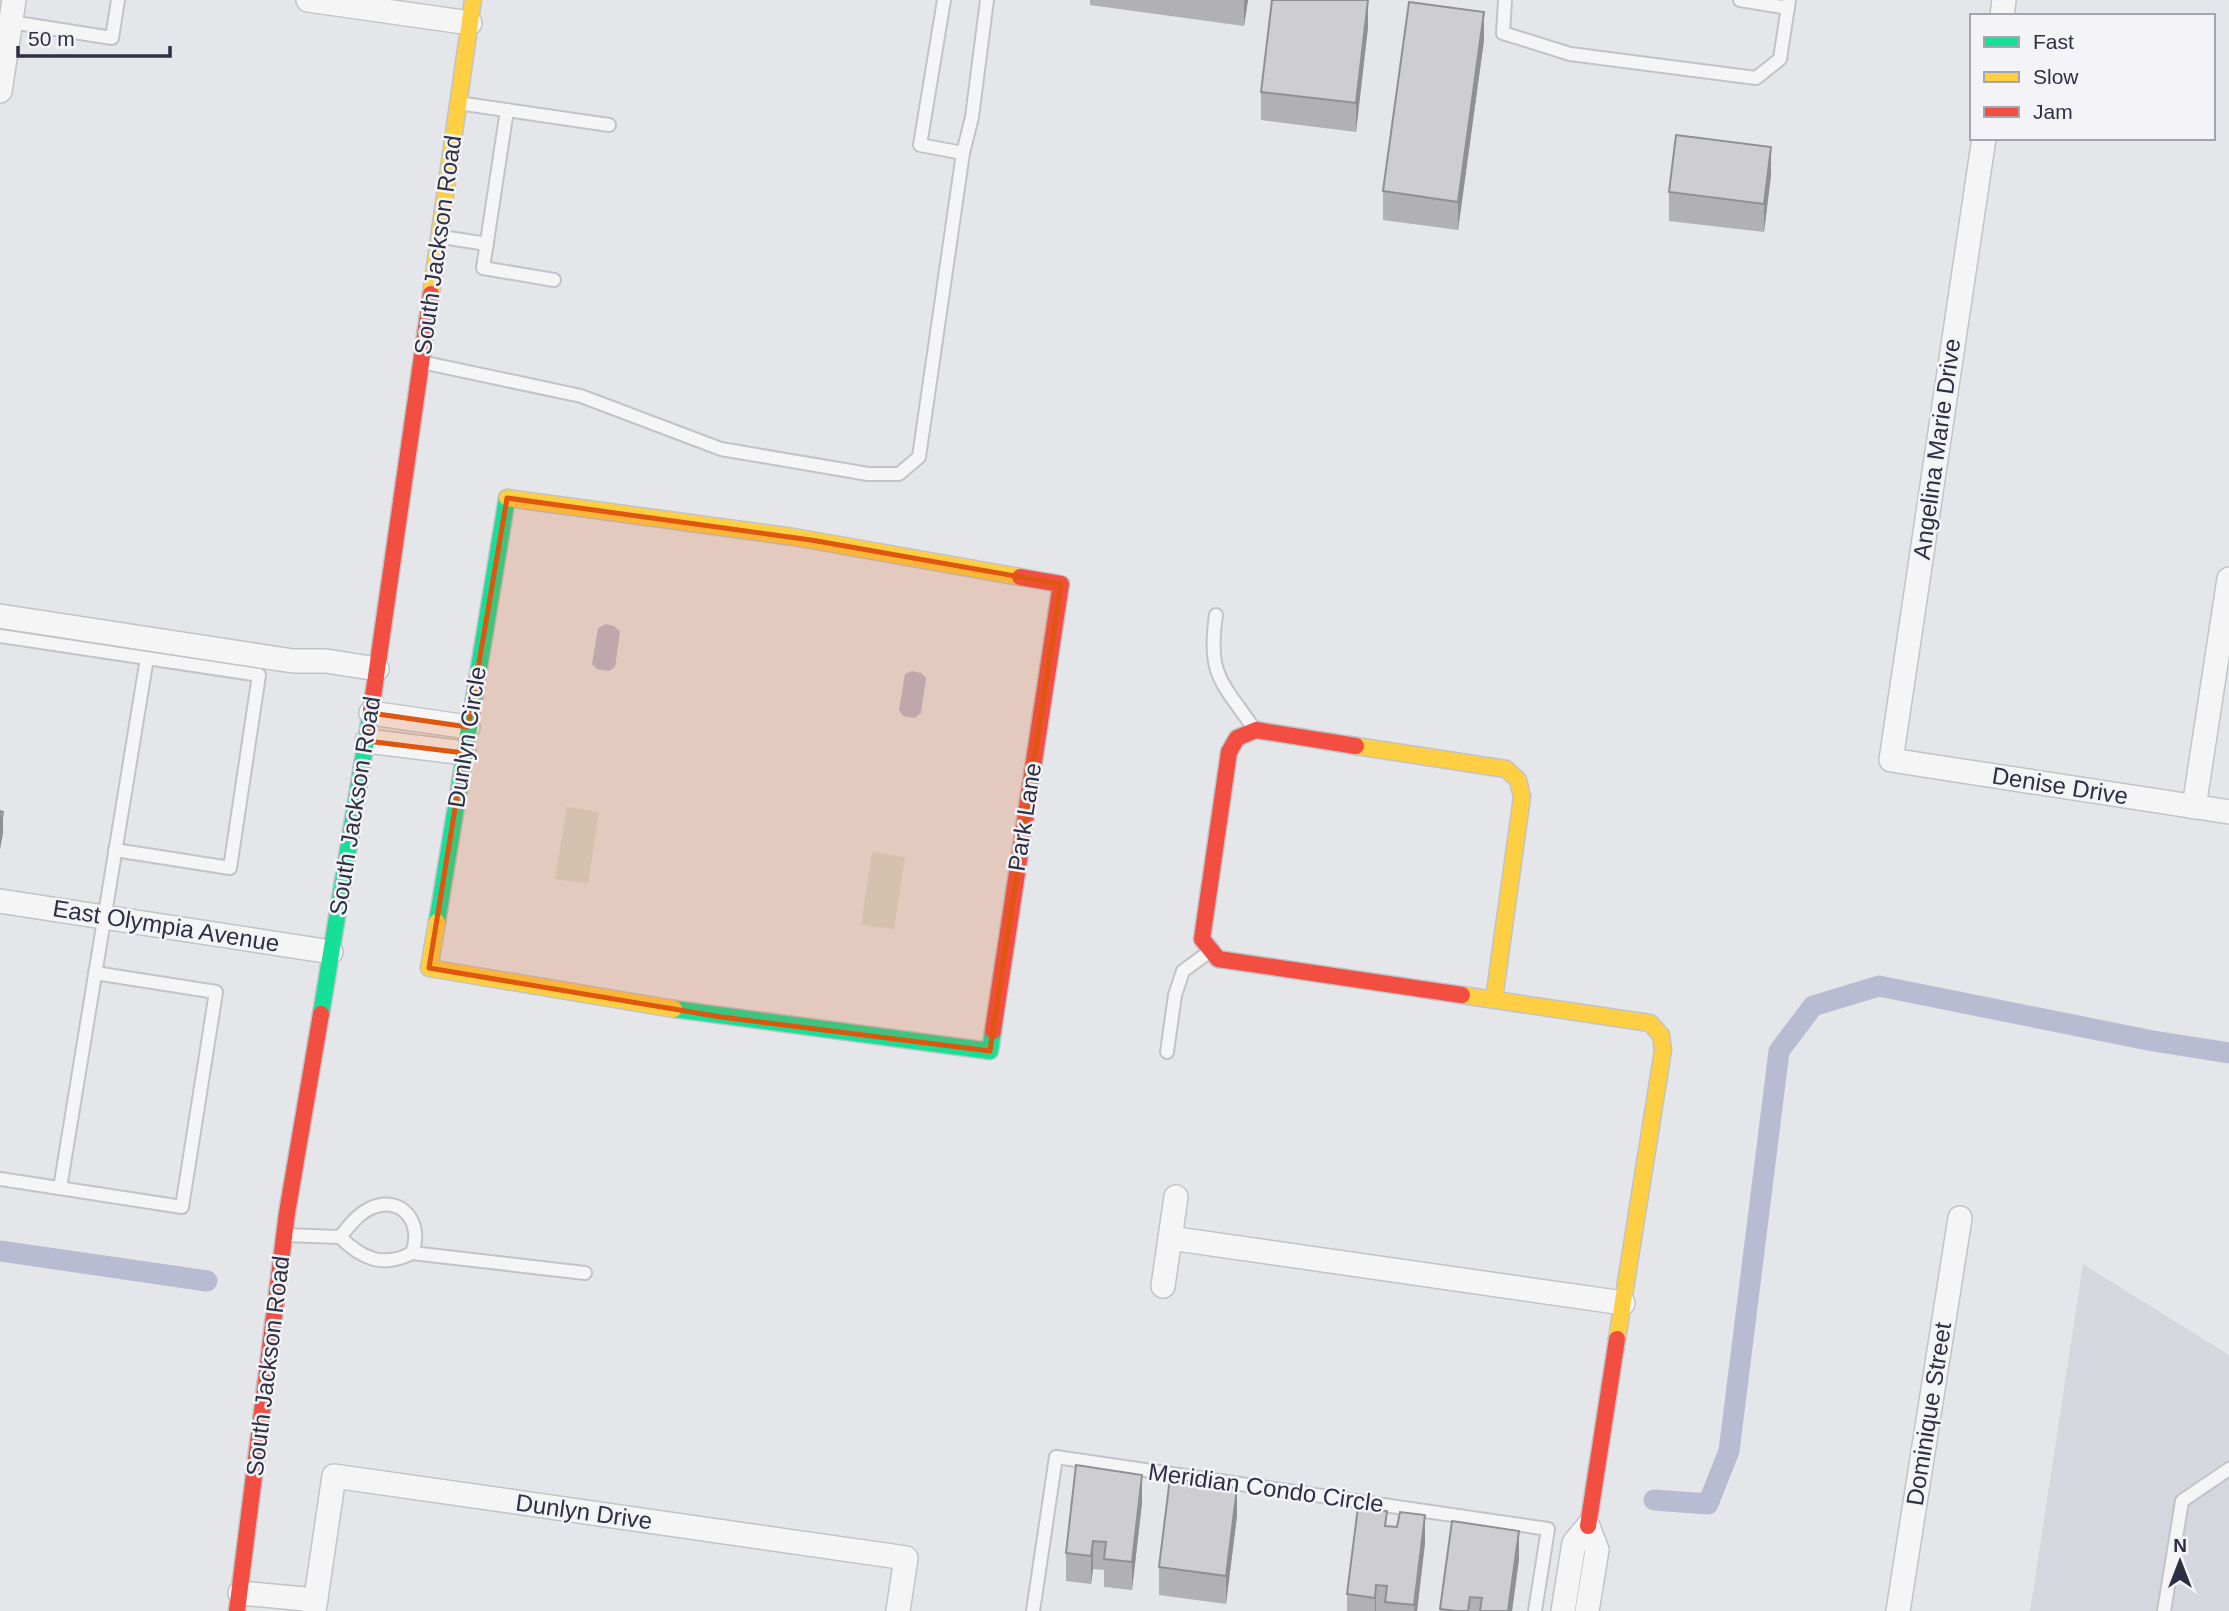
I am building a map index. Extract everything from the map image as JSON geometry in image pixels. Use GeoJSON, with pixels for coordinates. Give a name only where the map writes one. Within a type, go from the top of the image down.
{"type":"FeatureCollection","features":[{"type":"Feature","properties":{"kind":"street"},"geometry":{"type":"LineString","coordinates":[[308,0],[471,11]]}},
{"type":"Feature","properties":{"kind":"street"},"geometry":{"type":"LineString","coordinates":[[0,91],[12,11]]}},
{"type":"Feature","properties":{"kind":"street","name":"South Jackson Road"},"geometry":{"type":"LineString","coordinates":[[238,1602],[284,1235],[367,741],[471,11]]}},
{"type":"Feature","properties":{"kind":"street","name":"Angelina Marie Drive"},"geometry":{"type":"LineString","coordinates":[[1891,760],[1984,140]]}},
{"type":"Feature","properties":{"kind":"street","name":"Dunlyn Circle"},"geometry":{"type":"LineString","coordinates":[[990,1051],[721,1017],[429,968],[507,498],[794,537],[1061,584]]}},
{"type":"Feature","properties":{"kind":"street"},"geometry":{"type":"LineString","coordinates":[[2194,807],[2229,579]]}},
{"type":"Feature","properties":{"kind":"street","name":"Park Lane"},"geometry":{"type":"LineString","coordinates":[[990,1051],[1061,584]]}},
{"type":"Feature","properties":{"kind":"street"},"geometry":{"type":"LineString","coordinates":[[0,617],[284,660],[326,661],[377,669]]}},
{"type":"Feature","properties":{"kind":"street"},"geometry":{"type":"LineString","coordinates":[[371,713],[468,727]]}},
{"type":"Feature","properties":{"kind":"street"},"geometry":{"type":"LineString","coordinates":[[1494,999],[1522,797],[1518,780],[1506,769],[1256,730],[1237,738],[1228,752],[1202,939],[1218,959],[1650,1023],[1661,1035],[1663,1050],[1588,1526],[1597,1550],[1587,1611]]}},
{"type":"Feature","properties":{"kind":"street"},"geometry":{"type":"LineString","coordinates":[[367,741],[464,753]]}},
{"type":"Feature","properties":{"kind":"street","name":"Denise Drive"},"geometry":{"type":"LineString","coordinates":[[1891,760],[2229,812]]}},
{"type":"Feature","properties":{"kind":"street","name":"East Olympia Avenue"},"geometry":{"type":"LineString","coordinates":[[0,901],[331,952]]}},
{"type":"Feature","properties":{"kind":"street"},"geometry":{"type":"LineString","coordinates":[[1163,1286],[1176,1197]]}},
{"type":"Feature","properties":{"kind":"street","name":"Dominique Street"},"geometry":{"type":"LineString","coordinates":[[1898,1611],[1959,1218]]}},
{"type":"Feature","properties":{"kind":"street"},"geometry":{"type":"LineString","coordinates":[[1170,1238],[1623,1303]]}},
{"type":"Feature","properties":{"kind":"street","name":"Dunlyn Drive"},"geometry":{"type":"LineString","coordinates":[[238,1602],[315,1605],[334,1476],[906,1558],[898,1611]]}},
{"type":"Feature","properties":{"kind":"street"},"geometry":{"type":"LineString","coordinates":[[1563,1611],[1574,1543],[1588,1526]]}},
{"type":"Feature","properties":{"kind":"lane"},"geometry":{"type":"LineString","coordinates":[[12,11],[113,38],[118,0]]}},
{"type":"Feature","properties":{"kind":"lane"},"geometry":{"type":"LineString","coordinates":[[944,0],[920,145],[963,153]]}},
{"type":"Feature","properties":{"kind":"lane"},"geometry":{"type":"LineString","coordinates":[[421,362],[581,396],[721,449],[868,474],[899,474],[919,457],[963,153],[972,117],[987,0]]}},
{"type":"Feature","properties":{"kind":"lane"},"geometry":{"type":"LineString","coordinates":[[1505,0],[1503,33],[1570,54],[1756,78],[1780,60],[1788,4],[1740,0]]}},
{"type":"Feature","properties":{"kind":"lane"},"geometry":{"type":"LineString","coordinates":[[458,103],[609,125]]}},
{"type":"Feature","properties":{"kind":"lane"},"geometry":{"type":"LineString","coordinates":[[507,110],[483,268],[554,280]]}},
{"type":"Feature","properties":{"kind":"lane"},"geometry":{"type":"LineString","coordinates":[[439,236],[487,244]]}},
{"type":"Feature","properties":{"kind":"lane"},"geometry":{"type":"LineString","coordinates":[[1216,615],[1211,650],[1214,668],[1256,730]]}},
{"type":"Feature","properties":{"kind":"lane"},"geometry":{"type":"LineString","coordinates":[[0,636],[259,675],[230,867],[115,850]]}},
{"type":"Feature","properties":{"kind":"lane"},"geometry":{"type":"LineString","coordinates":[[60,1188],[146,658]]}},
{"type":"Feature","properties":{"kind":"lane"},"geometry":{"type":"LineString","coordinates":[[1167,1052],[1175,995],[1183,971],[1209,951]]}},
{"type":"Feature","properties":{"kind":"lane"},"geometry":{"type":"LineString","coordinates":[[0,1179],[182,1207],[216,992],[95,973]]}},
{"type":"Feature","properties":{"kind":"lane"},"geometry":{"type":"LineString","coordinates":[[340,1237],[368,1209],[387,1204],[401,1206],[411,1216],[415,1229],[416,1243],[412,1253]]}},
{"type":"Feature","properties":{"kind":"lane"},"geometry":{"type":"LineString","coordinates":[[284,1235],[340,1237],[353,1250],[371,1260],[393,1261],[412,1253],[584,1273]]}},
{"type":"Feature","properties":{"kind":"lane","name":"Meridian Condo Circle"},"geometry":{"type":"LineString","coordinates":[[1036,1611],[1056,1457],[1548,1529],[1535,1611]]}},
{"type":"Feature","properties":{"kind":"lane"},"geometry":{"type":"LineString","coordinates":[[2164,1611],[2182,1501],[2229,1469]]}},
{"type":"Feature","properties":{"kind":"highlighted area"},"geometry":{"type":"Polygon","coordinates":[[[507,498],[811,540],[1061,584],[990,1051],[721,1017],[429,968],[464,753],[367,741],[371,713],[468,727],[507,498]]]}},
{"type":"Feature","properties":{"kind":"shaded area"},"geometry":{"type":"Polygon","coordinates":[[[567,807],[599,812],[588,884],[555,879],[567,807]]]}},
{"type":"Feature","properties":{"kind":"shaded area"},"geometry":{"type":"Polygon","coordinates":[[[872,852],[905,857],[894,929],[861,925],[872,852]]]}},
{"type":"Feature","properties":{"kind":"shaded area"},"geometry":{"type":"Polygon","coordinates":[[[2083,1264],[2229,1355],[2229,1611],[2030,1611],[2083,1264]]]}},
{"type":"Feature","properties":{"kind":"water"},"geometry":{"type":"Polygon","coordinates":[[[606,624],[614,626],[620,632],[615,667],[609,671],[597,669],[592,664],[598,628],[606,624]]]}},
{"type":"Feature","properties":{"kind":"water"},"geometry":{"type":"Polygon","coordinates":[[[912,671],[921,673],[926,678],[921,713],[915,718],[903,716],[899,710],[905,674],[912,671]]]}},
{"type":"Feature","properties":{"kind":"building"},"geometry":{"type":"Polygon","coordinates":[[[1272,0],[1368,0],[1356,103],[1261,92],[1272,0]]]}},
{"type":"Feature","properties":{"kind":"building"},"geometry":{"type":"Polygon","coordinates":[[[1409,2],[1484,12],[1458,202],[1383,191],[1409,2]]]}},
{"type":"Feature","properties":{"kind":"building"},"geometry":{"type":"Polygon","coordinates":[[[1676,135],[1771,147],[1764,204],[1669,192],[1676,135]]]}},
{"type":"Feature","properties":{"kind":"building"},"geometry":{"type":"Polygon","coordinates":[[[1076,1465],[1142,1475],[1132,1562],[1104,1559],[1106,1542],[1093,1541],[1091,1556],[1066,1553],[1076,1465]]]}},
{"type":"Feature","properties":{"kind":"building"},"geometry":{"type":"Polygon","coordinates":[[[1170,1478],[1237,1488],[1226,1576],[1159,1567],[1170,1478]]]}},
{"type":"Feature","properties":{"kind":"building"},"geometry":{"type":"Polygon","coordinates":[[[1358,1507],[1387,1511],[1385,1526],[1397,1527],[1400,1512],[1425,1515],[1414,1605],[1385,1602],[1387,1586],[1376,1585],[1375,1598],[1347,1594],[1358,1507]]]}},
{"type":"Feature","properties":{"kind":"building"},"geometry":{"type":"Polygon","coordinates":[[[1452,1521],[1519,1531],[1508,1611],[1480,1611],[1482,1598],[1470,1597],[1468,1611],[1440,1609],[1452,1521]]]}},
{"type":"Feature","properties":{"kind":"waterway"},"geometry":{"type":"LineString","coordinates":[[1654,1500],[1708,1504],[1729,1451],[1779,1051],[1813,1006],[1879,986],[2153,1041],[2229,1053]]}},
{"type":"Feature","properties":{"kind":"waterway"},"geometry":{"type":"LineString","coordinates":[[0,1251],[207,1281]]}},
{"type":"Feature","properties":{"kind":"traffic: fast"},"geometry":{"type":"LineString","coordinates":[[437,922],[507,498]]}},
{"type":"Feature","properties":{"kind":"traffic: fast"},"geometry":{"type":"LineString","coordinates":[[321,1014],[371,711]]}},
{"type":"Feature","properties":{"kind":"traffic: fast"},"geometry":{"type":"LineString","coordinates":[[674,1009],[990,1051],[993,1031]]}},
{"type":"Feature","properties":{"kind":"traffic: slow"},"geometry":{"type":"LineString","coordinates":[[431,294],[473,0]]}},
{"type":"Feature","properties":{"kind":"traffic: slow"},"geometry":{"type":"LineString","coordinates":[[507,498],[794,537],[1020,577]]}},
{"type":"Feature","properties":{"kind":"traffic: slow"},"geometry":{"type":"LineString","coordinates":[[1356,746],[1506,769],[1518,780],[1522,797],[1494,999]]}},
{"type":"Feature","properties":{"kind":"traffic: slow"},"geometry":{"type":"LineString","coordinates":[[437,922],[429,968],[674,1009]]}},
{"type":"Feature","properties":{"kind":"traffic: slow"},"geometry":{"type":"LineString","coordinates":[[1462,995],[1650,1023],[1661,1035],[1663,1050],[1617,1339]]}},
{"type":"Feature","properties":{"kind":"traffic: jam"},"geometry":{"type":"LineString","coordinates":[[371,711],[431,294]]}},
{"type":"Feature","properties":{"kind":"traffic: jam"},"geometry":{"type":"LineString","coordinates":[[993,1031],[1061,584],[1020,577]]}},
{"type":"Feature","properties":{"kind":"traffic: jam"},"geometry":{"type":"LineString","coordinates":[[1356,746],[1256,730],[1237,738],[1229,752],[1202,939],[1218,959],[1462,995]]}},
{"type":"Feature","properties":{"kind":"traffic: jam"},"geometry":{"type":"LineString","coordinates":[[237,1611],[287,1213],[321,1014]]}},
{"type":"Feature","properties":{"kind":"traffic: jam"},"geometry":{"type":"LineString","coordinates":[[1588,1526],[1617,1339]]}}]}
